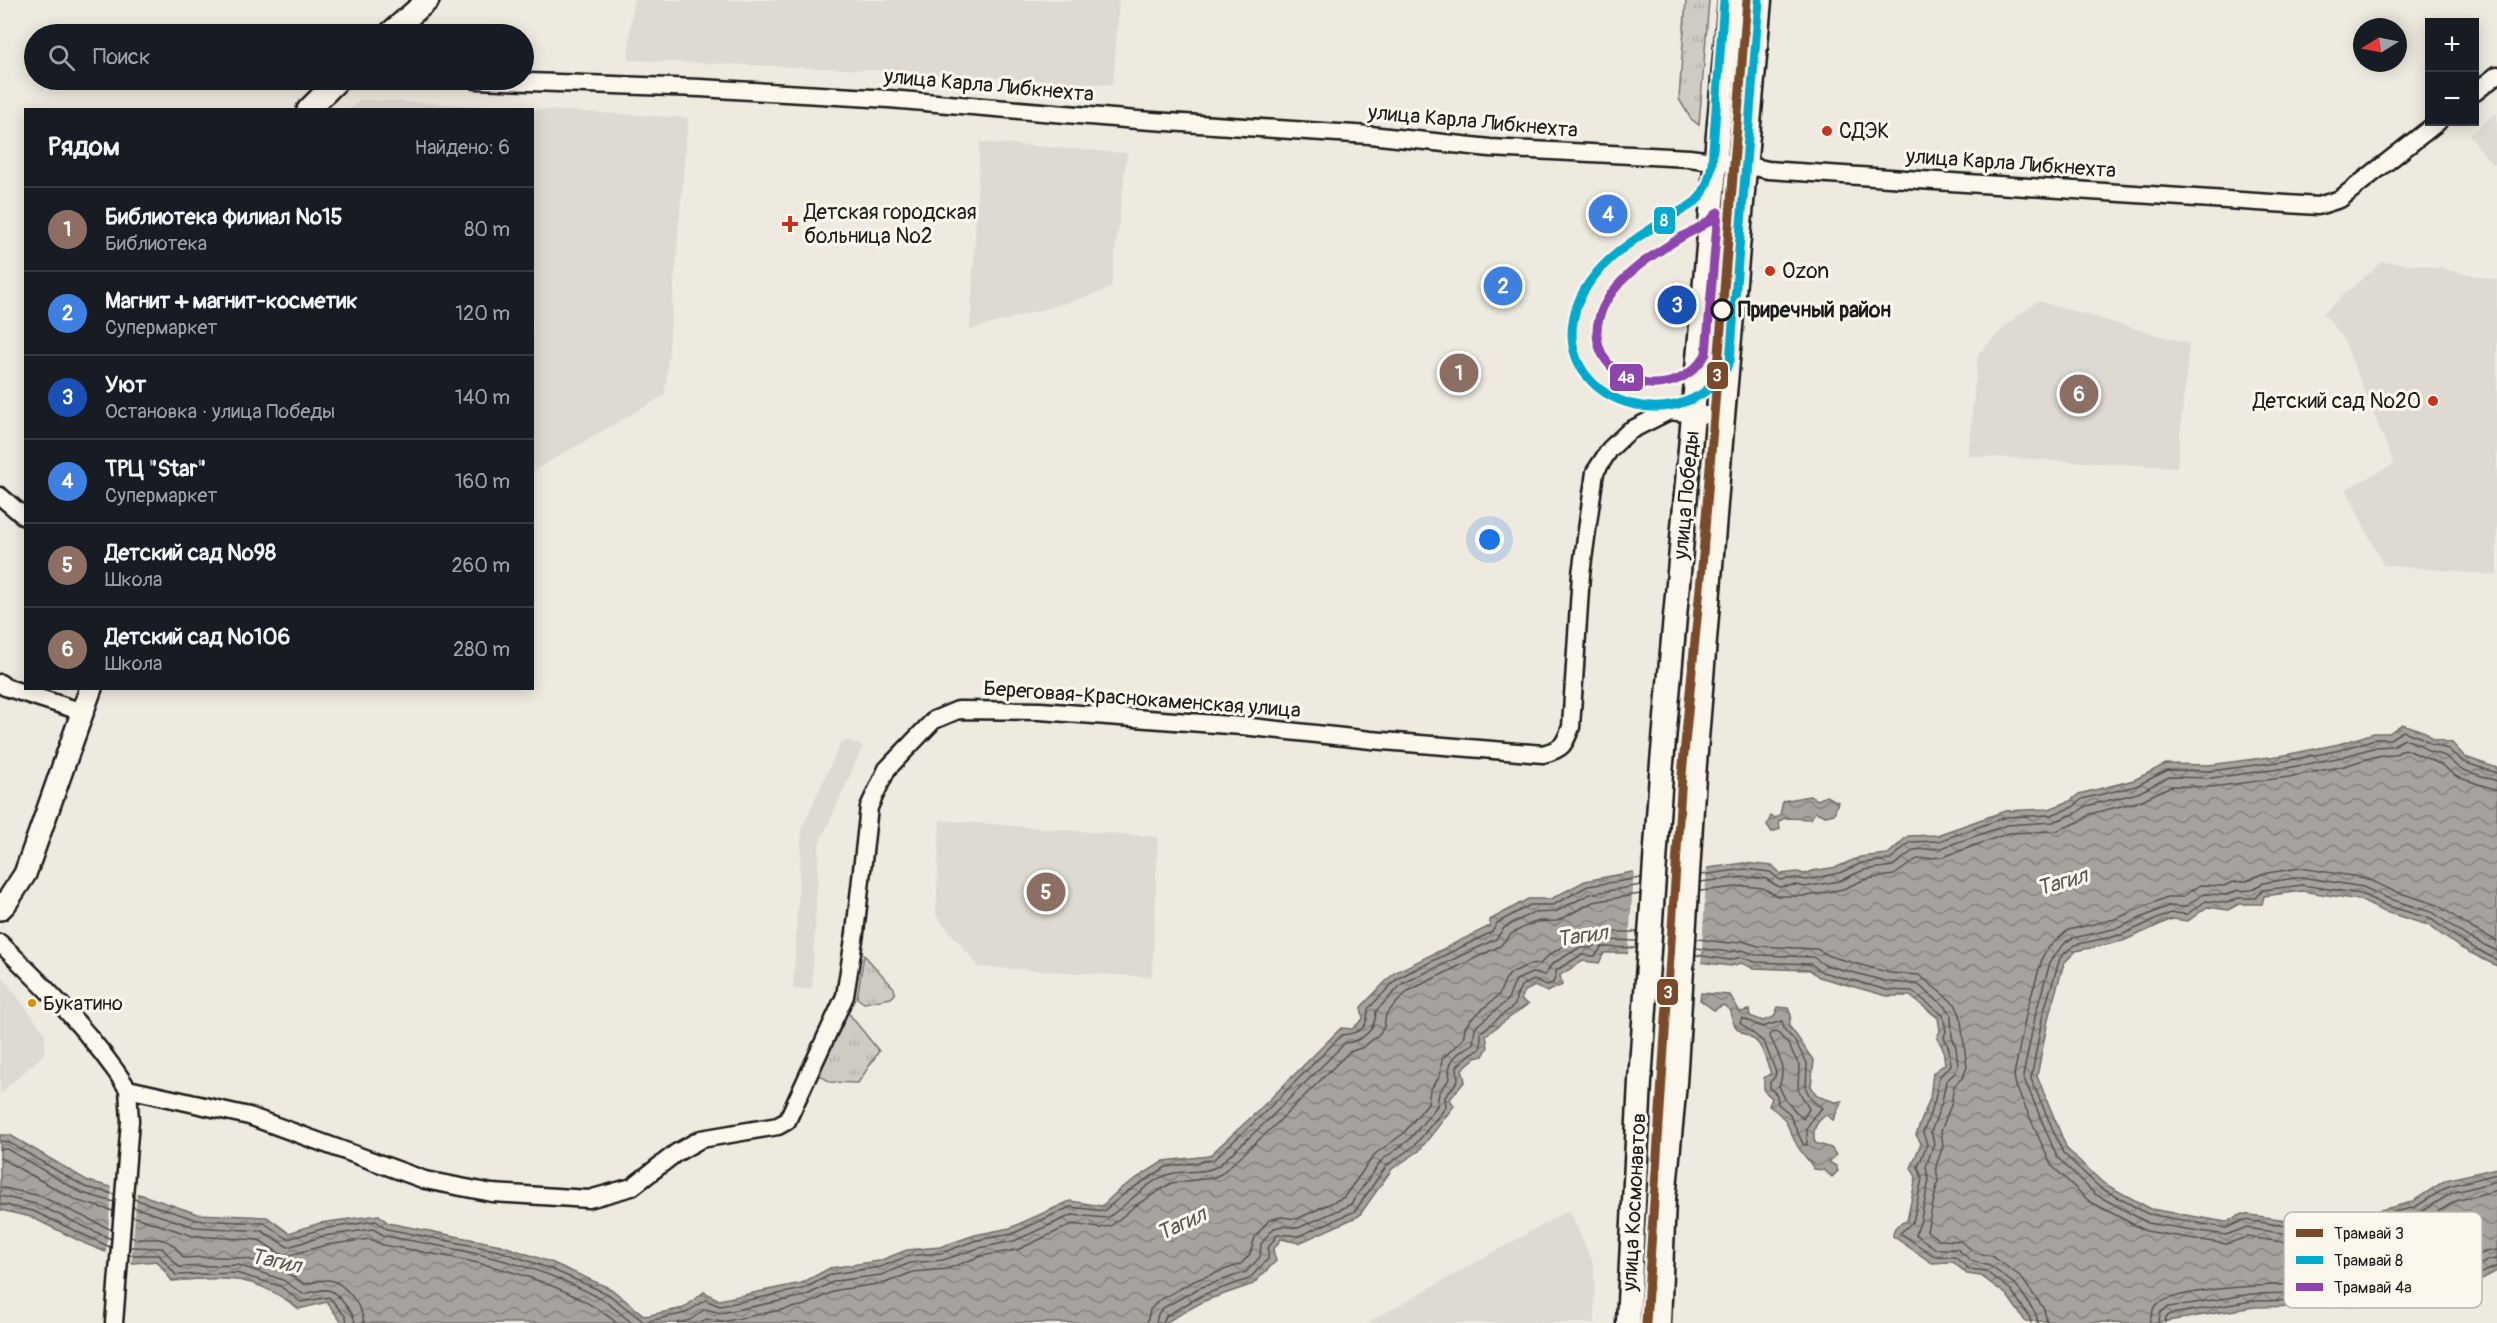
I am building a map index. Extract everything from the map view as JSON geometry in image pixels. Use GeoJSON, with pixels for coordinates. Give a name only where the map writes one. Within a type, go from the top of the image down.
{"type":"FeatureCollection","features":[{"type":"Feature","properties":{"kind":"main road","name":"улица Победы"},"geometry":{"type":"LineString","coordinates":[[1640,1081],[1661,774],[1705,303],[1714,161],[1730,0]]}},
{"type":"Feature","properties":{"kind":"main road","name":"улица Победы"},"geometry":{"type":"LineString","coordinates":[[1675,1083],[1694,776],[1760,0]]}},
{"type":"Feature","properties":{"kind":"main road","name":"улица Космонавтов"},"geometry":{"type":"LineString","coordinates":[[1628,1323],[1640,1081]]}},
{"type":"Feature","properties":{"kind":"main road","name":"улица Космонавтов"},"geometry":{"type":"LineString","coordinates":[[1659,1323],[1664,1199],[1675,1083]]}},
{"type":"Feature","properties":{"kind":"street"},"geometry":{"type":"LineString","coordinates":[[400,24],[428,0]]}},
{"type":"Feature","properties":{"kind":"street"},"geometry":{"type":"LineString","coordinates":[[2479,90],[2497,75]]}},
{"type":"Feature","properties":{"kind":"street","name":"улица Карла Либкнехта"},"geometry":{"type":"LineString","coordinates":[[534,82],[700,88],[889,99],[1137,120],[1370,135],[1490,148],[1689,158],[1768,170],[2318,206],[2340,199],[2433,126]]}},
{"type":"Feature","properties":{"kind":"street"},"geometry":{"type":"LineString","coordinates":[[310,108],[328,90]]}},
{"type":"Feature","properties":{"kind":"street","name":"Береговая-Краснокаменская улица"},"geometry":{"type":"LineString","coordinates":[[128,1089],[249,1116],[425,1180],[480,1191],[589,1199],[632,1187],[676,1153],[701,1139],[778,1126],[787,1121],[845,996],[855,933],[869,807],[887,769],[934,720],[958,710],[1040,711],[1242,726],[1371,740],[1543,754],[1558,750],[1566,742],[1571,727],[1581,574],[1595,472],[1610,449],[1629,430],[1670,411],[1693,413]]}},
{"type":"Feature","properties":{"kind":"street"},"geometry":{"type":"LineString","coordinates":[[1693,413],[1723,417]]}},
{"type":"Feature","properties":{"kind":"street"},"geometry":{"type":"LineString","coordinates":[[0,496],[24,516]]}},
{"type":"Feature","properties":{"kind":"street"},"geometry":{"type":"LineString","coordinates":[[0,683],[5,687],[83,712]]}},
{"type":"Feature","properties":{"kind":"street"},"geometry":{"type":"LineString","coordinates":[[0,909],[25,874],[90,690]]}},
{"type":"Feature","properties":{"kind":"street"},"geometry":{"type":"LineString","coordinates":[[0,943],[73,1020],[113,1066],[128,1089],[129,1143],[114,1315]]}},
{"type":"Feature","properties":{"kind":"shaded area"},"geometry":{"type":"Polygon","coordinates":[[[633,0],[1119,0],[1113,85],[891,71],[628,60],[633,0]]]}},
{"type":"Feature","properties":{"kind":"shaded area"},"geometry":{"type":"Polygon","coordinates":[[[360,99],[515,108],[351,108],[360,99]]]}},
{"type":"Feature","properties":{"kind":"shaded area"},"geometry":{"type":"Polygon","coordinates":[[[534,109],[688,118],[665,395],[534,470],[534,109]]]}},
{"type":"Feature","properties":{"kind":"shaded area"},"geometry":{"type":"Polygon","coordinates":[[[2497,113],[2497,161],[2493,165],[2469,135],[2497,113]]]}},
{"type":"Feature","properties":{"kind":"shaded area"},"geometry":{"type":"Polygon","coordinates":[[[980,142],[1127,153],[1111,288],[970,330],[980,142]]]}},
{"type":"Feature","properties":{"kind":"shaded area","name":"Детский сад №20"},"geometry":{"type":"Polygon","coordinates":[[[2382,262],[2422,265],[2497,280],[2497,575],[2383,565],[2346,489],[2394,464],[2343,338],[2323,313],[2382,262]]]}},
{"type":"Feature","properties":{"kind":"shaded area"},"geometry":{"type":"Polygon","coordinates":[[[2038,301],[2189,344],[2177,467],[1968,456],[1978,354],[2011,321],[2038,301]]]}},
{"type":"Feature","properties":{"kind":"shaded area"},"geometry":{"type":"Polygon","coordinates":[[[848,740],[863,746],[819,845],[812,989],[793,989],[802,828],[840,744],[848,740]]]}},
{"type":"Feature","properties":{"kind":"shaded area"},"geometry":{"type":"Polygon","coordinates":[[[940,820],[1158,837],[1152,977],[979,967],[936,915],[940,820]]]}},
{"type":"Feature","properties":{"kind":"shaded area"},"geometry":{"type":"Polygon","coordinates":[[[0,974],[45,1033],[45,1053],[0,1094],[0,974]]]}},
{"type":"Feature","properties":{"kind":"shaded area"},"geometry":{"type":"Polygon","coordinates":[[[1569,1210],[1594,1265],[1595,1323],[1367,1323],[1569,1210]]]}},
{"type":"Feature","properties":{"kind":"green space"},"geometry":{"type":"Polygon","coordinates":[[[1686,0],[1709,0],[1699,125],[1691,119],[1679,99],[1686,0]]]}},
{"type":"Feature","properties":{"kind":"green space"},"geometry":{"type":"Polygon","coordinates":[[[864,955],[894,988],[895,994],[891,998],[864,1003],[857,998],[864,955]]]}},
{"type":"Feature","properties":{"kind":"green space"},"geometry":{"type":"Polygon","coordinates":[[[846,1010],[879,1051],[858,1083],[830,1082],[819,1074],[819,1062],[846,1010]]]}},
{"type":"Feature","properties":{"kind":"water","name":"Тагил"},"geometry":{"type":"Polygon","coordinates":[[[2402,724],[2425,732],[2433,739],[2452,743],[2465,757],[2497,768],[2497,966],[2459,947],[2428,925],[2382,911],[2360,900],[2302,891],[2264,896],[2262,904],[2239,904],[2228,910],[2207,907],[2188,921],[2172,919],[2123,941],[2076,951],[2064,963],[2049,1015],[2037,1076],[2067,1149],[2103,1183],[2151,1209],[2226,1222],[2242,1214],[2284,1220],[2284,1306],[2254,1307],[2155,1323],[2025,1321],[2007,1295],[1981,1276],[1967,1274],[1953,1262],[1932,1263],[1893,1236],[1897,1226],[1907,1221],[1916,1177],[1911,1168],[1921,1143],[1916,1135],[1930,1098],[1933,1073],[1945,1064],[1943,1049],[1937,1037],[1940,1031],[1938,1018],[1910,996],[1887,996],[1819,977],[1810,970],[1753,968],[1741,963],[1731,966],[1624,953],[1604,953],[1599,963],[1583,961],[1560,975],[1562,985],[1547,992],[1535,986],[1525,991],[1521,1000],[1528,1004],[1486,1035],[1488,1047],[1483,1056],[1475,1058],[1462,1069],[1465,1081],[1450,1099],[1454,1106],[1419,1151],[1392,1169],[1359,1216],[1299,1243],[1281,1239],[1273,1250],[1276,1261],[1253,1284],[1204,1301],[1165,1323],[345,1323],[339,1319],[327,1302],[299,1309],[268,1289],[239,1280],[172,1281],[157,1261],[133,1263],[86,1244],[31,1217],[0,1210],[0,1135],[10,1135],[88,1181],[142,1195],[198,1214],[267,1217],[289,1233],[320,1223],[379,1215],[388,1223],[501,1245],[553,1263],[611,1289],[645,1316],[684,1308],[704,1292],[719,1300],[802,1283],[830,1268],[879,1261],[907,1250],[940,1247],[975,1235],[1010,1228],[1070,1201],[1102,1206],[1121,1188],[1164,1161],[1209,1156],[1258,1111],[1341,1028],[1352,1029],[1363,1019],[1361,1007],[1394,973],[1490,926],[1490,920],[1528,899],[1551,899],[1585,881],[1632,872],[1708,868],[1744,863],[1773,866],[1781,874],[1797,872],[1805,874],[1837,867],[1860,857],[1888,854],[1908,836],[1937,835],[2005,811],[2049,809],[2070,801],[2079,794],[2134,780],[2166,764],[2209,765],[2285,755],[2339,744],[2374,733],[2389,733],[2402,724]]]}},
{"type":"Feature","properties":{"kind":"water"},"geometry":{"type":"Polygon","coordinates":[[[1809,796],[1818,800],[1826,796],[1838,802],[1834,814],[1826,816],[1815,812],[1811,819],[1785,818],[1779,821],[1780,829],[1772,832],[1767,825],[1771,816],[1776,818],[1780,815],[1783,801],[1809,796]]]}},
{"type":"Feature","properties":{"kind":"water"},"geometry":{"type":"Polygon","coordinates":[[[1701,993],[1730,995],[1740,1012],[1749,1010],[1750,1016],[1763,1021],[1774,1017],[1778,1007],[1788,1008],[1791,1015],[1789,1026],[1814,1061],[1811,1086],[1817,1096],[1835,1102],[1842,1101],[1833,1120],[1826,1115],[1819,1121],[1814,1131],[1815,1143],[1831,1148],[1836,1155],[1829,1162],[1836,1166],[1838,1171],[1832,1177],[1824,1170],[1814,1169],[1797,1145],[1784,1119],[1769,1106],[1772,1098],[1764,1091],[1764,1078],[1771,1073],[1760,1046],[1738,1030],[1732,1020],[1731,1011],[1723,1005],[1714,1010],[1700,1000],[1701,993]]]}},
{"type":"Feature","properties":{"kind":"water"},"geometry":{"type":"Polygon","coordinates":[[[2497,1168],[2497,1271],[2482,1279],[2482,1212],[2375,1212],[2412,1202],[2446,1180],[2497,1168]]]}},
{"type":"Feature","properties":{"kind":"pier"},"geometry":{"type":"Polygon","coordinates":[[[1707,865],[1701,965],[1628,956],[1634,869],[1707,865]]]}},
{"type":"Feature","properties":{"kind":"pier"},"geometry":{"type":"Polygon","coordinates":[[[112,1184],[137,1191],[131,1265],[106,1255],[112,1184]]]}},
{"type":"Feature","properties":{"kind":"tram line","name":"8"},"geometry":{"type":"LineString","coordinates":[[1724,0],[1712,164],[1705,189],[1692,204],[1636,239],[1607,262],[1585,289],[1577,305],[1573,322],[1574,352],[1587,376],[1607,393],[1632,404],[1660,407],[1687,401],[1712,386],[1730,361],[1759,1]]}},
{"type":"Feature","properties":{"kind":"tram line","name":"3"},"geometry":{"type":"LineString","coordinates":[[1646,1323],[1682,775],[1702,567],[1747,0]]}},
{"type":"Feature","properties":{"kind":"tram line","name":"4а"},"geometry":{"type":"LineString","coordinates":[[1718,212],[1706,354],[1689,373],[1668,382],[1646,383],[1626,377],[1610,365],[1599,347],[1598,325],[1607,300],[1622,281],[1640,265],[1705,224],[1718,212]]}},
{"type":"Feature","properties":{"kind":"place","name":"СДЭК"},"geometry":{"type":"Point","coordinates":[1827,131]}},
{"type":"Feature","properties":{"kind":"place","name":"ТРЦ \"Star\""},"geometry":{"type":"Point","coordinates":[1608,214]}},
{"type":"Feature","properties":{"kind":"place","name":"Детская городская больница №2"},"geometry":{"type":"Point","coordinates":[790,224]}},
{"type":"Feature","properties":{"kind":"place","name":"Ozon"},"geometry":{"type":"Point","coordinates":[1770,271]}},
{"type":"Feature","properties":{"kind":"place","name":"Магнит + магнит-косметик"},"geometry":{"type":"Point","coordinates":[1503,286]}},
{"type":"Feature","properties":{"kind":"place","name":"Уют"},"geometry":{"type":"Point","coordinates":[1677,305]}},
{"type":"Feature","properties":{"kind":"place","name":"Приречный район"},"geometry":{"type":"Point","coordinates":[1722,310]}},
{"type":"Feature","properties":{"kind":"place","name":"Библиотека филиал №15"},"geometry":{"type":"Point","coordinates":[1459,373]}},
{"type":"Feature","properties":{"kind":"place","name":"Детский сад №106"},"geometry":{"type":"Point","coordinates":[2079,394]}},
{"type":"Feature","properties":{"kind":"place","name":"Детский сад №20"},"geometry":{"type":"Point","coordinates":[2433,401]}},
{"type":"Feature","properties":{"kind":"place","name":"Детский сад №98"},"geometry":{"type":"Point","coordinates":[1046,892]}},
{"type":"Feature","properties":{"kind":"place","name":"Букатино"},"geometry":{"type":"Point","coordinates":[32,1003]}}]}
